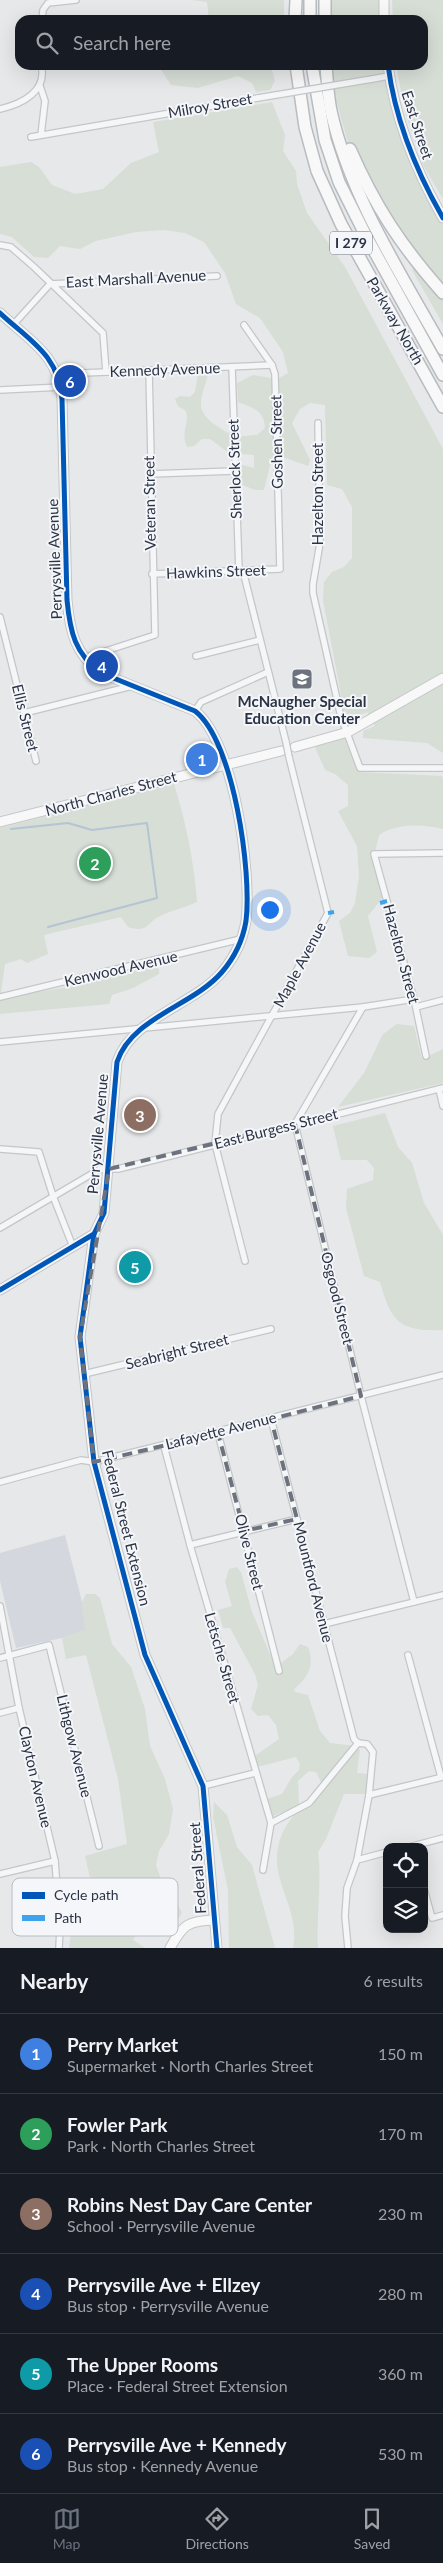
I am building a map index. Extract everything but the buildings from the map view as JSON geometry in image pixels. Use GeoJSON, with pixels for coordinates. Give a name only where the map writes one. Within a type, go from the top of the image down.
{"type":"FeatureCollection","features":[{"type":"Feature","properties":{"kind":"highway"},"geometry":{"type":"LineString","coordinates":[[296,0],[296,15]]}},
{"type":"Feature","properties":{"kind":"highway"},"geometry":{"type":"LineString","coordinates":[[310,0],[310,15]]}},
{"type":"Feature","properties":{"kind":"highway"},"geometry":{"type":"LineString","coordinates":[[325,0],[325,15]]}},
{"type":"Feature","properties":{"kind":"highway","name":"Parkway North"},"geometry":{"type":"LineString","coordinates":[[296,70],[305,128],[317,171],[341,224],[443,407]]}},
{"type":"Feature","properties":{"kind":"highway"},"geometry":{"type":"LineString","coordinates":[[313,70],[325,140],[339,182],[367,238],[443,375]]}},
{"type":"Feature","properties":{"kind":"highway"},"geometry":{"type":"LineString","coordinates":[[327,70],[343,128],[369,192],[412,258],[443,293]]}},
{"type":"Feature","properties":{"kind":"highway","name":"Parkway North"},"geometry":{"type":"LineString","coordinates":[[327,70],[331,110],[343,151],[367,210],[443,349]]}},
{"type":"Feature","properties":{"kind":"main road"},"geometry":{"type":"LineString","coordinates":[[384,0],[384,15]]}},
{"type":"Feature","properties":{"kind":"main road","name":"East Street"},"geometry":{"type":"LineString","coordinates":[[388,70],[396,108],[409,147],[424,185],[443,218]]}},
{"type":"Feature","properties":{"kind":"main road","name":"Perrysville Avenue"},"geometry":{"type":"LineString","coordinates":[[0,313],[49,358],[59,374],[62,387],[67,600],[70,632],[77,648],[84,658],[102,673],[195,711],[203,717],[212,730],[240,817],[248,900],[241,939],[231,960],[210,983],[142,1029],[121,1049],[117,1062],[104,1213],[94,1234]]}},
{"type":"Feature","properties":{"kind":"main road"},"geometry":{"type":"LineString","coordinates":[[295,747],[348,732],[367,723],[443,678]]}},
{"type":"Feature","properties":{"kind":"main road","name":"North Charles Street"},"geometry":{"type":"LineString","coordinates":[[0,822],[280,751]]}},
{"type":"Feature","properties":{"kind":"main road"},"geometry":{"type":"LineString","coordinates":[[0,1290],[94,1234]]}},
{"type":"Feature","properties":{"kind":"main road","name":"Federal Street Extension"},"geometry":{"type":"LineString","coordinates":[[94,1234],[80,1337],[94,1462],[144,1655],[203,1786]]}},
{"type":"Feature","properties":{"kind":"main road","name":"Federal Street"},"geometry":{"type":"LineString","coordinates":[[203,1786],[207,1810],[217,1948]]}},
{"type":"Feature","properties":{"kind":"main road"},"geometry":{"type":"LineString","coordinates":[[178,1935],[182,1928],[188,1924],[214,1920]]}},
{"type":"Feature","properties":{"kind":"main road"},"geometry":{"type":"LineString","coordinates":[[170,1948],[177,1936]]}},
{"type":"Feature","properties":{"kind":"street"},"geometry":{"type":"LineString","coordinates":[[43,15],[44,7],[48,3],[76,0]]}},
{"type":"Feature","properties":{"kind":"street"},"geometry":{"type":"LineString","coordinates":[[0,109],[23,101],[40,86],[44,77],[42,70]]}},
{"type":"Feature","properties":{"kind":"street","name":"Milroy Street"},"geometry":{"type":"LineString","coordinates":[[31,137],[389,76]]}},
{"type":"Feature","properties":{"kind":"street"},"geometry":{"type":"LineString","coordinates":[[40,86],[45,101],[41,135]]}},
{"type":"Feature","properties":{"kind":"street"},"geometry":{"type":"LineString","coordinates":[[0,245],[11,247],[103,332],[106,372]]}},
{"type":"Feature","properties":{"kind":"street","name":"East Marshall Avenue"},"geometry":{"type":"LineString","coordinates":[[13,325],[50,284],[217,276]]}},
{"type":"Feature","properties":{"kind":"street","name":"Goshen Street"},"geometry":{"type":"LineString","coordinates":[[244,324],[272,365],[275,374],[280,569]]}},
{"type":"Feature","properties":{"kind":"street","name":"Kennedy Avenue"},"geometry":{"type":"LineString","coordinates":[[59,374],[272,365]]}},
{"type":"Feature","properties":{"kind":"street","name":"Sherlock Street"},"geometry":{"type":"LineString","coordinates":[[232,367],[234,471],[241,571]]}},
{"type":"Feature","properties":{"kind":"street","name":"Veteran Street"},"geometry":{"type":"LineString","coordinates":[[84,658],[155,635],[148,370]]}},
{"type":"Feature","properties":{"kind":"street"},"geometry":{"type":"LineString","coordinates":[[0,390],[62,387]]}},
{"type":"Feature","properties":{"kind":"street","name":"Hazelton Street"},"geometry":{"type":"LineString","coordinates":[[318,423],[320,543],[313,579],[313,593],[341,717],[360,768],[443,768]]}},
{"type":"Feature","properties":{"kind":"street"},"geometry":{"type":"LineString","coordinates":[[150,474],[234,471]]}},
{"type":"Feature","properties":{"kind":"street","name":"Hawkins Street"},"geometry":{"type":"LineString","coordinates":[[152,574],[280,569]]}},
{"type":"Feature","properties":{"kind":"street","name":"Maple Avenue"},"geometry":{"type":"LineString","coordinates":[[241,571],[290,757],[328,913],[218,1114],[215,1144],[245,1261]]}},
{"type":"Feature","properties":{"kind":"street","name":"Ellis Street"},"geometry":{"type":"LineString","coordinates":[[0,617],[36,761]]}},
{"type":"Feature","properties":{"kind":"street"},"geometry":{"type":"LineString","coordinates":[[196,656],[260,640]]}},
{"type":"Feature","properties":{"kind":"street"},"geometry":{"type":"LineString","coordinates":[[195,711],[201,702],[268,672]]}},
{"type":"Feature","properties":{"kind":"street"},"geometry":{"type":"LineString","coordinates":[[24,713],[132,686]]}},
{"type":"Feature","properties":{"kind":"street","name":"Hazelton Street"},"geometry":{"type":"LineString","coordinates":[[426,1056],[414,999],[374,854],[443,853]]}},
{"type":"Feature","properties":{"kind":"street","name":"Kenwood Avenue"},"geometry":{"type":"LineString","coordinates":[[0,997],[241,939]]}},
{"type":"Feature","properties":{"kind":"street"},"geometry":{"type":"LineString","coordinates":[[0,1042],[363,1007],[414,999]]}},
{"type":"Feature","properties":{"kind":"street"},"geometry":{"type":"LineString","coordinates":[[416,1007],[443,1000]]}},
{"type":"Feature","properties":{"kind":"street"},"geometry":{"type":"LineString","coordinates":[[295,1124],[363,1007]]}},
{"type":"Feature","properties":{"kind":"street"},"geometry":{"type":"LineString","coordinates":[[441,1088],[443,1106]]}},
{"type":"Feature","properties":{"kind":"street","name":"East Burgess Street"},"geometry":{"type":"LineString","coordinates":[[0,1228],[95,1171],[118,1169],[441,1088]]}},
{"type":"Feature","properties":{"kind":"street","name":"Osgood Street"},"geometry":{"type":"LineString","coordinates":[[295,1124],[361,1396],[414,1602]]}},
{"type":"Feature","properties":{"kind":"street"},"geometry":{"type":"LineString","coordinates":[[0,1149],[39,1152],[53,1196],[74,1247]]}},
{"type":"Feature","properties":{"kind":"street","name":"Seabright Street"},"geometry":{"type":"LineString","coordinates":[[84,1374],[270,1329]]}},
{"type":"Feature","properties":{"kind":"street","name":"Lafayette Avenue"},"geometry":{"type":"LineString","coordinates":[[0,1482],[81,1460],[94,1462],[218,1433],[443,1375]]}},
{"type":"Feature","properties":{"kind":"street","name":"Mountford Avenue"},"geometry":{"type":"LineString","coordinates":[[270,1419],[354,1739],[358,1742]]}},
{"type":"Feature","properties":{"kind":"street","name":"Olive Street"},"geometry":{"type":"LineString","coordinates":[[218,1433],[279,1671]]}},
{"type":"Feature","properties":{"kind":"street","name":"Letsche Street"},"geometry":{"type":"LineString","coordinates":[[164,1446],[190,1544],[271,1824],[262,1870]]}},
{"type":"Feature","properties":{"kind":"street"},"geometry":{"type":"LineString","coordinates":[[190,1544],[297,1519]]}},
{"type":"Feature","properties":{"kind":"street"},"geometry":{"type":"LineString","coordinates":[[324,1624],[443,1596]]}},
{"type":"Feature","properties":{"kind":"street","name":"Clayton Avenue"},"geometry":{"type":"LineString","coordinates":[[0,1606],[11,1655],[19,1708],[54,1861],[56,1878]]}},
{"type":"Feature","properties":{"kind":"street","name":"Lithgow Avenue"},"geometry":{"type":"LineString","coordinates":[[11,1655],[49,1645],[99,1846]]}},
{"type":"Feature","properties":{"kind":"street"},"geometry":{"type":"LineString","coordinates":[[0,1658],[11,1655]]}},
{"type":"Feature","properties":{"kind":"street"},"geometry":{"type":"LineString","coordinates":[[369,1795],[442,1777],[408,1656]]}},
{"type":"Feature","properties":{"kind":"street"},"geometry":{"type":"LineString","coordinates":[[0,1713],[19,1708]]}},
{"type":"Feature","properties":{"kind":"street"},"geometry":{"type":"LineString","coordinates":[[271,1824],[309,1803],[358,1742],[367,1744],[373,1752],[369,1795],[358,1860],[347,1888],[345,1916],[348,1948]]}},
{"type":"Feature","properties":{"kind":"street"},"geometry":{"type":"LineString","coordinates":[[203,1786],[255,1773]]}},
{"type":"Feature","properties":{"kind":"street"},"geometry":{"type":"LineString","coordinates":[[423,1843],[443,1838]]}},
{"type":"Feature","properties":{"kind":"street"},"geometry":{"type":"LineString","coordinates":[[358,1860],[383,1853]]}},
{"type":"Feature","properties":{"kind":"street"},"geometry":{"type":"LineString","coordinates":[[0,1874],[54,1861]]}},
{"type":"Feature","properties":{"kind":"street"},"geometry":{"type":"LineString","coordinates":[[428,1904],[432,1918],[443,1916]]}},
{"type":"Feature","properties":{"kind":"highlighted area"},"geometry":{"type":"Polygon","coordinates":[[[295,1124],[361,1396],[271,1419],[297,1519],[244,1531],[218,1433],[94,1462],[80,1337],[109,1169],[295,1124]]]}},
{"type":"Feature","properties":{"kind":"shaded area"},"geometry":{"type":"Polygon","coordinates":[[[192,0],[284,0],[284,15],[208,15],[207,2],[192,0]]]}},
{"type":"Feature","properties":{"kind":"shaded area"},"geometry":{"type":"Polygon","coordinates":[[[325,0],[384,0],[384,15],[325,15],[325,0]]]}},
{"type":"Feature","properties":{"kind":"shaded area"},"geometry":{"type":"Polygon","coordinates":[[[392,0],[443,0],[443,199],[423,165],[405,112],[397,70],[428,70],[428,15],[393,15],[392,0]]]}},
{"type":"Feature","properties":{"kind":"shaded area"},"geometry":{"type":"Polygon","coordinates":[[[161,70],[272,70],[275,81],[270,90],[256,92],[252,83],[238,76],[198,88],[171,85],[161,70]]]}},
{"type":"Feature","properties":{"kind":"shaded area"},"geometry":{"type":"Polygon","coordinates":[[[327,70],[389,70],[396,108],[443,218],[443,293],[412,258],[349,146],[327,70]]]}},
{"type":"Feature","properties":{"kind":"shaded area"},"geometry":{"type":"Polygon","coordinates":[[[272,102],[285,135],[283,151],[296,171],[297,184],[307,213],[345,267],[443,449],[443,753],[427,743],[363,738],[363,731],[375,726],[367,712],[354,718],[345,716],[323,600],[324,582],[332,572],[344,567],[352,558],[352,507],[342,489],[327,485],[325,405],[310,403],[300,409],[292,423],[310,460],[308,466],[280,456],[271,461],[264,490],[255,490],[240,484],[237,472],[239,467],[243,465],[254,468],[254,455],[229,453],[210,439],[202,439],[194,446],[187,447],[184,436],[187,421],[186,411],[178,406],[175,399],[180,396],[190,397],[195,392],[198,374],[208,374],[201,402],[202,411],[205,416],[221,429],[237,436],[242,436],[257,435],[265,428],[262,417],[257,410],[238,402],[237,383],[253,375],[278,379],[288,373],[283,352],[260,318],[236,304],[225,273],[204,242],[185,233],[164,230],[136,232],[96,241],[80,249],[60,246],[48,258],[34,257],[12,237],[0,234],[0,167],[31,162],[39,167],[52,185],[75,194],[103,189],[131,163],[159,152],[153,122],[272,102]]]}},
{"type":"Feature","properties":{"kind":"shaded area"},"geometry":{"type":"Polygon","coordinates":[[[415,268],[443,300],[443,324],[412,270],[415,268]]]}},
{"type":"Feature","properties":{"kind":"shaded area"},"geometry":{"type":"Polygon","coordinates":[[[344,738],[358,772],[442,776],[443,779],[443,829],[410,826],[394,828],[379,835],[373,861],[383,897],[368,916],[377,952],[369,958],[348,956],[339,921],[350,913],[355,903],[359,876],[357,846],[338,811],[348,806],[348,785],[335,774],[325,770],[315,747],[344,738]]]}},
{"type":"Feature","properties":{"kind":"shaded area"},"geometry":{"type":"Polygon","coordinates":[[[174,784],[189,842],[197,902],[162,915],[140,929],[128,927],[121,917],[44,935],[48,954],[27,963],[21,959],[5,964],[1,992],[6,997],[75,986],[153,966],[159,969],[159,974],[133,988],[112,995],[109,1004],[0,1014],[0,828],[174,784]]]}},
{"type":"Feature","properties":{"kind":"shaded area"},"geometry":{"type":"Polygon","coordinates":[[[397,1024],[414,1026],[422,1059],[443,1049],[443,1083],[338,1107],[364,1073],[383,1034],[397,1024]]]}},
{"type":"Feature","properties":{"kind":"shaded area"},"geometry":{"type":"Polygon","coordinates":[[[385,1113],[398,1147],[412,1163],[424,1203],[443,1235],[443,1330],[416,1329],[399,1321],[388,1306],[380,1282],[364,1276],[346,1208],[347,1189],[373,1180],[374,1168],[367,1160],[341,1160],[333,1126],[385,1113]]]}},
{"type":"Feature","properties":{"kind":"shaded area"},"geometry":{"type":"Polygon","coordinates":[[[65,1535],[82,1602],[86,1630],[62,1638],[16,1648],[0,1581],[0,1553],[65,1535]]]}},
{"type":"Feature","properties":{"kind":"shaded area"},"geometry":{"type":"Polygon","coordinates":[[[237,1567],[241,1572],[252,1612],[272,1659],[281,1663],[293,1654],[300,1644],[308,1647],[311,1660],[309,1671],[294,1689],[295,1692],[308,1695],[320,1731],[330,1743],[357,1746],[360,1750],[357,1773],[368,1774],[366,1794],[344,1794],[326,1839],[318,1852],[318,1948],[293,1948],[294,1932],[292,1917],[279,1875],[277,1860],[279,1845],[285,1828],[293,1816],[322,1784],[316,1772],[309,1771],[298,1781],[299,1805],[273,1816],[267,1799],[282,1794],[292,1777],[299,1770],[300,1764],[296,1757],[261,1766],[257,1765],[255,1756],[279,1739],[276,1725],[268,1715],[258,1716],[251,1709],[258,1685],[255,1674],[230,1628],[223,1628],[218,1610],[232,1606],[225,1582],[229,1569],[237,1567]]]}},
{"type":"Feature","properties":{"kind":"shaded area"},"geometry":{"type":"Polygon","coordinates":[[[86,1594],[95,1594],[100,1598],[112,1644],[131,1667],[145,1709],[150,1746],[165,1779],[173,1809],[169,1834],[159,1851],[156,1865],[161,1878],[90,1878],[85,1856],[127,1844],[118,1779],[86,1655],[66,1659],[62,1638],[85,1630],[82,1602],[86,1594]]]}},
{"type":"Feature","properties":{"kind":"shaded area"},"geometry":{"type":"Polygon","coordinates":[[[214,1802],[227,1815],[237,1847],[252,1865],[275,1948],[229,1948],[228,1890],[213,1817],[214,1802]]]}},
{"type":"Feature","properties":{"kind":"shaded area"},"geometry":{"type":"Polygon","coordinates":[[[178,1905],[182,1913],[178,1918],[178,1905]]]}},
{"type":"Feature","properties":{"kind":"shaded area"},"geometry":{"type":"Polygon","coordinates":[[[70,1936],[136,1936],[133,1940],[145,1948],[69,1948],[70,1936]]]}},
{"type":"Feature","properties":{"kind":"waterway"},"geometry":{"type":"LineString","coordinates":[[11,829],[68,823],[92,830],[147,823],[157,898],[48,927]]}},
{"type":"Feature","properties":{"kind":"marked path"},"geometry":{"type":"LineString","coordinates":[[380,903],[387,901]]}},
{"type":"Feature","properties":{"kind":"marked path"},"geometry":{"type":"LineString","coordinates":[[328,913],[334,912]]}},
{"type":"Feature","properties":{"kind":"cycle path"},"geometry":{"type":"LineString","coordinates":[[389,70],[401,125],[424,182],[443,218]]}},
{"type":"Feature","properties":{"kind":"cycle path"},"geometry":{"type":"LineString","coordinates":[[0,313],[41,350],[49,360],[60,384],[62,399],[67,600],[75,641],[85,658],[101,673],[195,711],[209,727],[230,778],[237,809],[243,841],[247,899],[243,935],[226,967],[210,984],[149,1023],[136,1034],[125,1047],[117,1062],[104,1213],[94,1234],[0,1290]]}},
{"type":"Feature","properties":{"kind":"cycle path"},"geometry":{"type":"LineString","coordinates":[[94,1234],[80,1337],[94,1462],[145,1655],[203,1786],[217,1948]]}},
{"type":"Feature","properties":{"kind":"place","name":"Perrysville Ave + Kennedy"},"geometry":{"type":"Point","coordinates":[70,381]}},
{"type":"Feature","properties":{"kind":"place","name":"Perrysville Ave + Ellzey"},"geometry":{"type":"Point","coordinates":[102,666]}},
{"type":"Feature","properties":{"kind":"place","name":"McNaugher Special Education Center"},"geometry":{"type":"Point","coordinates":[302,679]}},
{"type":"Feature","properties":{"kind":"place","name":"Perry Market"},"geometry":{"type":"Point","coordinates":[202,759]}},
{"type":"Feature","properties":{"kind":"place","name":"Fowler Park"},"geometry":{"type":"Point","coordinates":[95,863]}},
{"type":"Feature","properties":{"kind":"place","name":"Robins Nest Day Care Center"},"geometry":{"type":"Point","coordinates":[140,1115]}},
{"type":"Feature","properties":{"kind":"place","name":"The Upper Rooms"},"geometry":{"type":"Point","coordinates":[135,1267]}}]}
